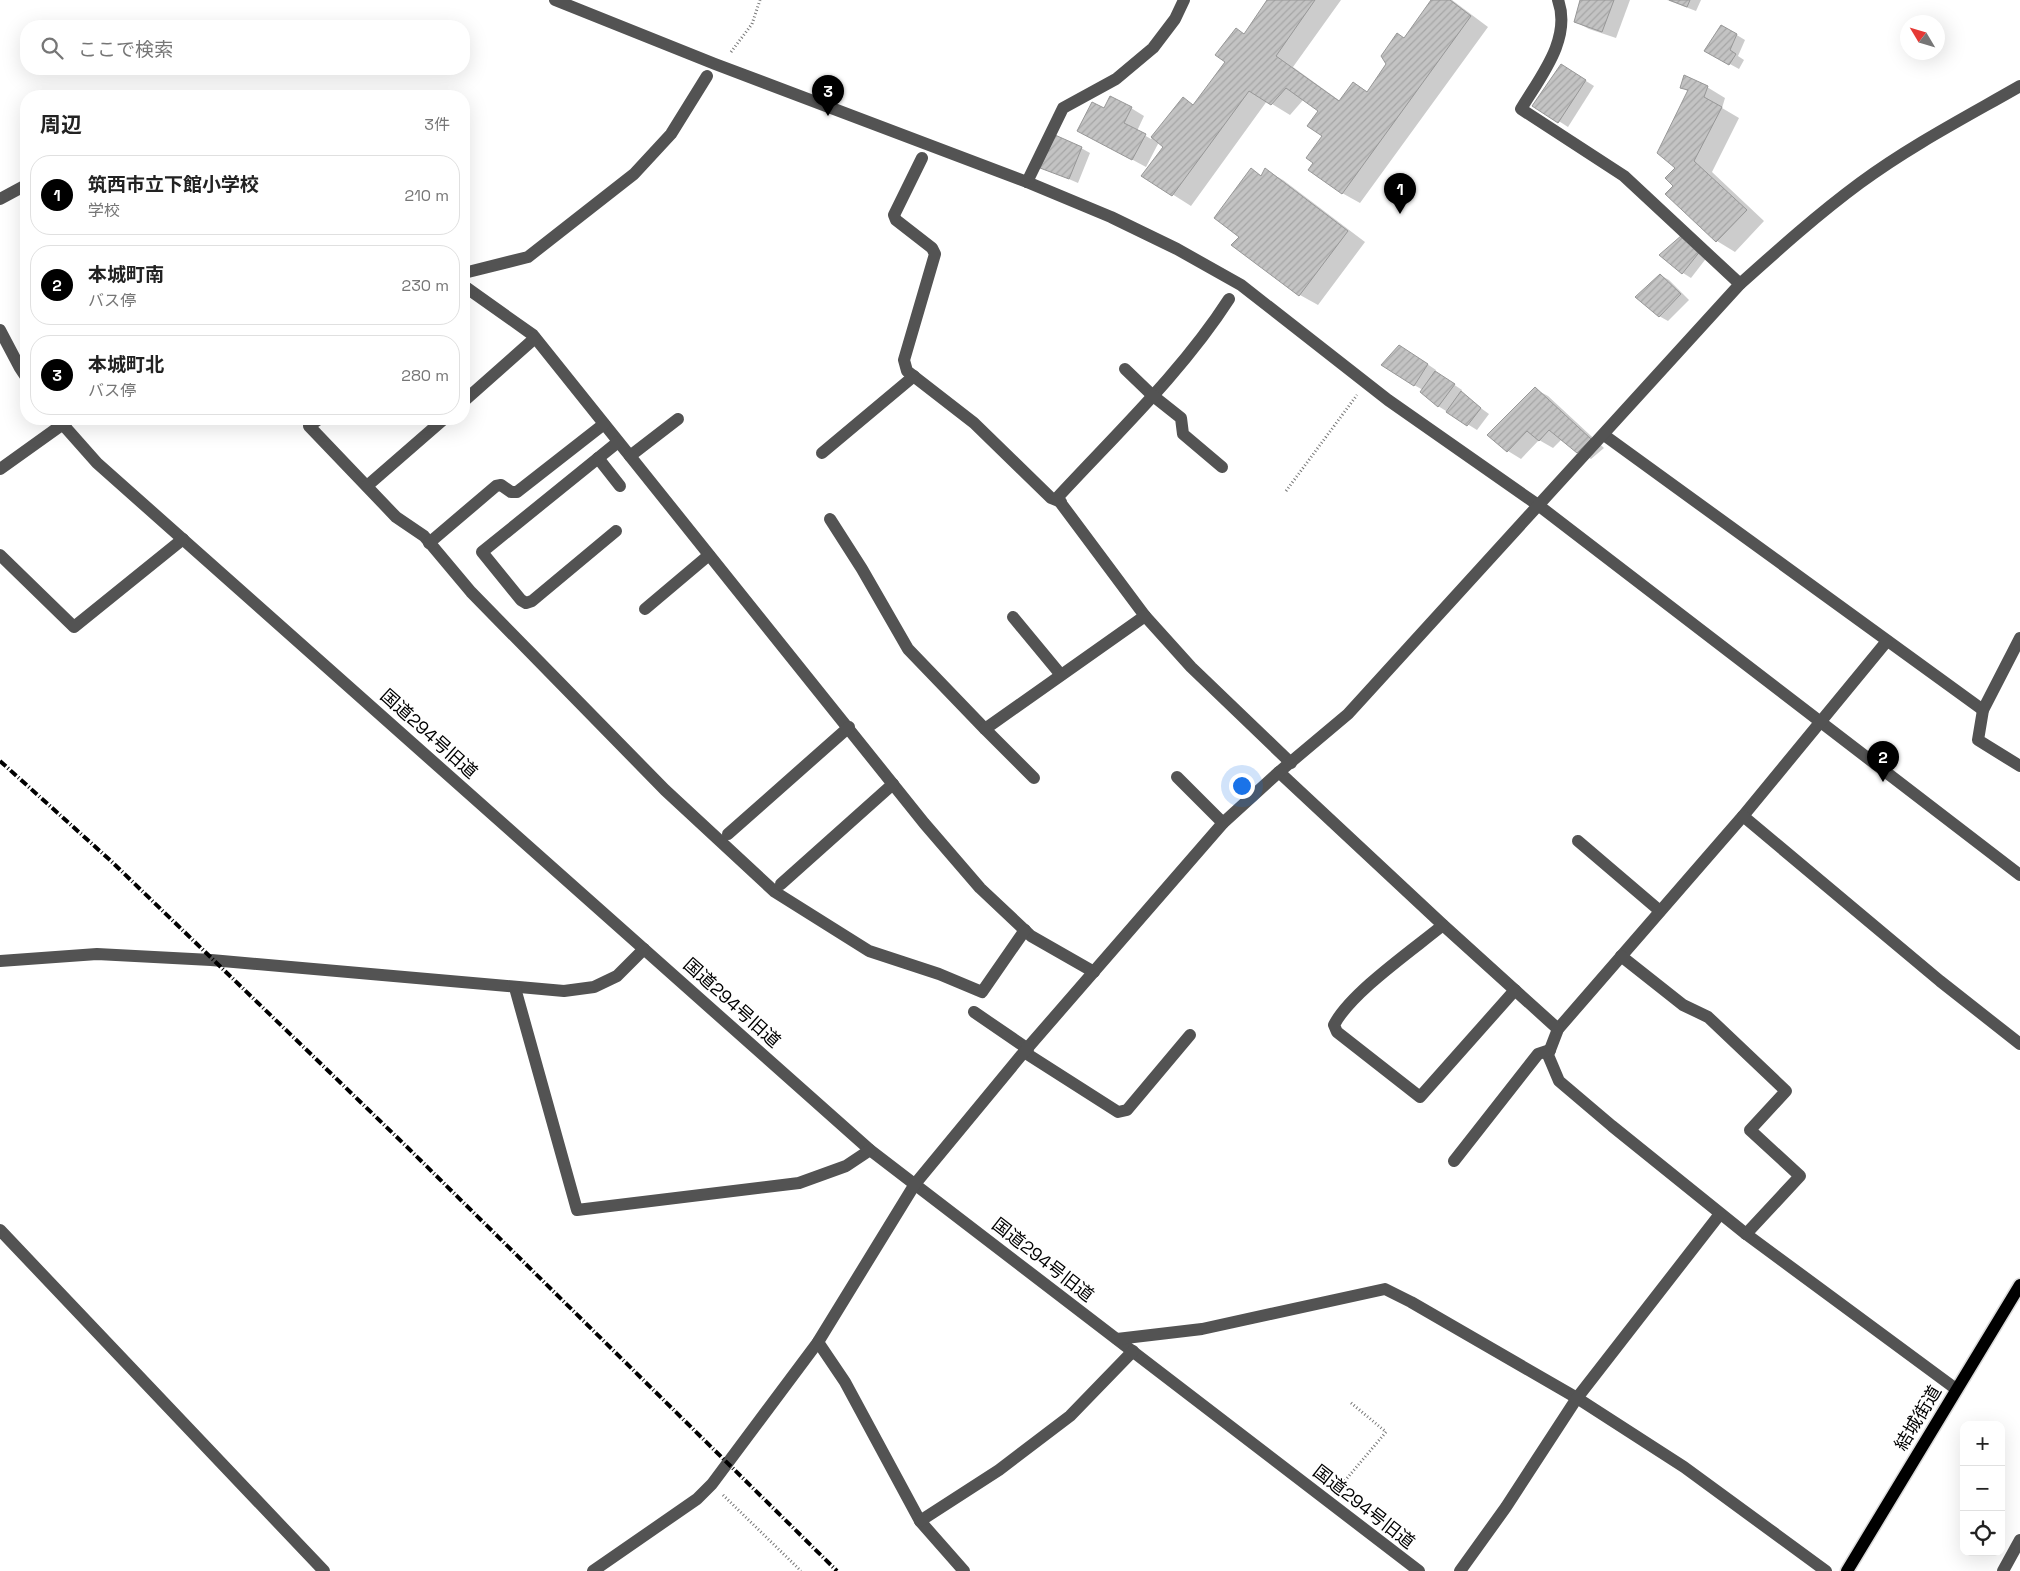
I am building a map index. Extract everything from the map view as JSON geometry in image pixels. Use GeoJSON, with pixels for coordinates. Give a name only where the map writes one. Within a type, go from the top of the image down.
{"type":"FeatureCollection","features":[{"type":"Feature","properties":{"kind":"main road","name":"結城街道"},"geometry":{"type":"LineString","coordinates":[[1847,1571],[2020,1284]]}},
{"type":"Feature","properties":{"kind":"street"},"geometry":{"type":"LineString","coordinates":[[555,0],[715,64],[1027,182],[1111,217],[1177,249],[1241,285],[1366,383],[1538,505],[2020,875]]}},
{"type":"Feature","properties":{"kind":"street"},"geometry":{"type":"LineString","coordinates":[[1027,182],[1063,108],[1116,79],[1153,48],[1175,19],[1184,0]]}},
{"type":"Feature","properties":{"kind":"street"},"geometry":{"type":"LineString","coordinates":[[1558,0],[1562,27],[1554,54],[1521,110],[1624,176],[1740,284]]}},
{"type":"Feature","properties":{"kind":"street"},"geometry":{"type":"LineString","coordinates":[[470,272],[528,257],[634,174],[671,134],[707,76]]}},
{"type":"Feature","properties":{"kind":"street"},"geometry":{"type":"LineString","coordinates":[[593,1571],[697,1499],[712,1484],[818,1342],[915,1184],[1026,1050],[1223,823],[1279,772],[1348,714],[1740,284],[1812,220],[1862,182],[1928,140],[2020,86]]}},
{"type":"Feature","properties":{"kind":"street"},"geometry":{"type":"LineString","coordinates":[[922,158],[894,215],[896,220],[932,248],[935,254],[904,360],[907,371],[974,423],[1051,498],[1061,502]]}},
{"type":"Feature","properties":{"kind":"street"},"geometry":{"type":"LineString","coordinates":[[0,199],[20,188]]}},
{"type":"Feature","properties":{"kind":"street"},"geometry":{"type":"LineString","coordinates":[[470,294],[535,338],[924,823],[980,888],[1030,936],[1094,972]]}},
{"type":"Feature","properties":{"kind":"street"},"geometry":{"type":"LineString","coordinates":[[1229,299],[1210,327],[1152,395],[1057,498],[1145,616],[1191,667],[1291,763]]}},
{"type":"Feature","properties":{"kind":"street"},"geometry":{"type":"LineString","coordinates":[[0,330],[20,368]]}},
{"type":"Feature","properties":{"kind":"street"},"geometry":{"type":"LineString","coordinates":[[470,396],[535,338]]}},
{"type":"Feature","properties":{"kind":"street"},"geometry":{"type":"LineString","coordinates":[[1125,369],[1152,395],[1181,418],[1183,434],[1222,467]]}},
{"type":"Feature","properties":{"kind":"street"},"geometry":{"type":"LineString","coordinates":[[822,453],[914,376]]}},
{"type":"Feature","properties":{"kind":"street"},"geometry":{"type":"LineString","coordinates":[[630,456],[678,419]]}},
{"type":"Feature","properties":{"kind":"street"},"geometry":{"type":"LineString","coordinates":[[430,543],[496,486],[501,485],[511,492],[517,492],[604,424]]}},
{"type":"Feature","properties":{"kind":"street"},"geometry":{"type":"LineString","coordinates":[[0,469],[57,425]]}},
{"type":"Feature","properties":{"kind":"street","name":"国道294号旧道"},"geometry":{"type":"LineString","coordinates":[[67,425],[98,463],[870,1150],[1419,1571]]}},
{"type":"Feature","properties":{"kind":"street"},"geometry":{"type":"LineString","coordinates":[[310,425],[309,426],[396,517],[414,527],[430,543],[470,592],[665,790],[775,892],[869,951],[939,974],[982,992],[1025,930]]}},
{"type":"Feature","properties":{"kind":"street"},"geometry":{"type":"LineString","coordinates":[[367,486],[437,425]]}},
{"type":"Feature","properties":{"kind":"street"},"geometry":{"type":"LineString","coordinates":[[1604,435],[1983,710]]}},
{"type":"Feature","properties":{"kind":"street"},"geometry":{"type":"LineString","coordinates":[[616,531],[532,601],[526,603],[521,600],[482,552],[618,442]]}},
{"type":"Feature","properties":{"kind":"street"},"geometry":{"type":"LineString","coordinates":[[598,458],[620,486]]}},
{"type":"Feature","properties":{"kind":"street"},"geometry":{"type":"LineString","coordinates":[[830,519],[862,568],[908,649],[1034,778]]}},
{"type":"Feature","properties":{"kind":"street"},"geometry":{"type":"LineString","coordinates":[[0,555],[74,626],[183,539]]}},
{"type":"Feature","properties":{"kind":"street"},"geometry":{"type":"LineString","coordinates":[[644,609],[709,555]]}},
{"type":"Feature","properties":{"kind":"street"},"geometry":{"type":"LineString","coordinates":[[985,729],[1145,616]]}},
{"type":"Feature","properties":{"kind":"street"},"geometry":{"type":"LineString","coordinates":[[1013,617],[1061,675]]}},
{"type":"Feature","properties":{"kind":"street"},"geometry":{"type":"LineString","coordinates":[[2020,638],[1983,710],[1978,740],[2020,766]]}},
{"type":"Feature","properties":{"kind":"street"},"geometry":{"type":"LineString","coordinates":[[1887,641],[1743,816],[1558,1029],[1548,1055],[1559,1081],[1720,1214],[1956,1389]]}},
{"type":"Feature","properties":{"kind":"street"},"geometry":{"type":"LineString","coordinates":[[728,834],[848,727]]}},
{"type":"Feature","properties":{"kind":"street"},"geometry":{"type":"LineString","coordinates":[[1279,772],[1558,1029]]}},
{"type":"Feature","properties":{"kind":"street"},"geometry":{"type":"LineString","coordinates":[[1177,777],[1223,823]]}},
{"type":"Feature","properties":{"kind":"street"},"geometry":{"type":"LineString","coordinates":[[781,884],[893,784]]}},
{"type":"Feature","properties":{"kind":"street"},"geometry":{"type":"LineString","coordinates":[[1743,816],[1940,981],[2020,1044]]}},
{"type":"Feature","properties":{"kind":"street"},"geometry":{"type":"LineString","coordinates":[[1578,841],[1660,911]]}},
{"type":"Feature","properties":{"kind":"street"},"geometry":{"type":"LineString","coordinates":[[1443,925],[1396,962],[1359,995],[1338,1017],[1334,1025],[1337,1032],[1420,1097],[1515,990]]}},
{"type":"Feature","properties":{"kind":"street"},"geometry":{"type":"LineString","coordinates":[[0,961],[97,954],[173,958],[564,991],[594,987],[618,976],[644,949]]}},
{"type":"Feature","properties":{"kind":"street"},"geometry":{"type":"LineString","coordinates":[[1621,956],[1683,1005],[1708,1017],[1786,1091],[1750,1130],[1800,1176],[1746,1234]]}},
{"type":"Feature","properties":{"kind":"street"},"geometry":{"type":"LineString","coordinates":[[515,988],[577,1210],[799,1183],[846,1166],[870,1150]]}},
{"type":"Feature","properties":{"kind":"street"},"geometry":{"type":"LineString","coordinates":[[974,1012],[1026,1050],[1118,1112],[1127,1110],[1190,1035]]}},
{"type":"Feature","properties":{"kind":"street"},"geometry":{"type":"LineString","coordinates":[[1454,1161],[1538,1054],[1550,1050]]}},
{"type":"Feature","properties":{"kind":"street"},"geometry":{"type":"LineString","coordinates":[[1460,1571],[1506,1507],[1577,1398],[1720,1214]]}},
{"type":"Feature","properties":{"kind":"street"},"geometry":{"type":"LineString","coordinates":[[0,1230],[324,1571]]}},
{"type":"Feature","properties":{"kind":"street"},"geometry":{"type":"LineString","coordinates":[[1118,1339],[1202,1329],[1385,1289],[1411,1302],[1577,1398],[1684,1467],[1826,1571]]}},
{"type":"Feature","properties":{"kind":"street"},"geometry":{"type":"LineString","coordinates":[[818,1342],[845,1382],[920,1522],[964,1571]]}},
{"type":"Feature","properties":{"kind":"street"},"geometry":{"type":"LineString","coordinates":[[920,1522],[999,1470],[1070,1416],[1133,1351]]}},
{"type":"Feature","properties":{"kind":"street"},"geometry":{"type":"LineString","coordinates":[[2003,1571],[2020,1540]]}},
{"type":"Feature","properties":{"kind":"path"},"geometry":{"type":"LineString","coordinates":[[731,52],[752,24],[760,0]]}},
{"type":"Feature","properties":{"kind":"path"},"geometry":{"type":"LineString","coordinates":[[1286,491],[1366,383]]}},
{"type":"Feature","properties":{"kind":"path"},"geometry":{"type":"LineString","coordinates":[[1338,1489],[1386,1432],[1350,1402]]}},
{"type":"Feature","properties":{"kind":"path"},"geometry":{"type":"LineString","coordinates":[[712,1484],[801,1571]]}},
{"type":"Feature","properties":{"kind":"building"},"geometry":{"type":"Polygon","coordinates":[[[1267,0],[1315,0],[1276,56],[1339,101],[1353,82],[1367,92],[1386,64],[1381,56],[1397,33],[1404,38],[1431,0],[1450,0],[1471,16],[1342,194],[1308,170],[1313,163],[1306,158],[1322,136],[1307,126],[1318,111],[1286,88],[1271,105],[1249,91],[1172,196],[1141,176],[1163,147],[1151,137],[1183,97],[1193,105],[1225,62],[1215,55],[1236,28],[1244,34],[1267,0]]]}},
{"type":"Feature","properties":{"kind":"building"},"geometry":{"type":"Polygon","coordinates":[[[1580,0],[1614,0],[1602,32],[1574,22],[1580,0]]]}},
{"type":"Feature","properties":{"kind":"building"},"geometry":{"type":"Polygon","coordinates":[[[1669,0],[1690,0],[1687,7],[1669,0]]]}},
{"type":"Feature","properties":{"kind":"building"},"geometry":{"type":"Polygon","coordinates":[[[1721,25],[1737,34],[1730,50],[1736,54],[1729,65],[1704,51],[1721,25]]]}},
{"type":"Feature","properties":{"kind":"building"},"geometry":{"type":"Polygon","coordinates":[[[1561,64],[1586,80],[1558,123],[1532,106],[1561,64]]]}},
{"type":"Feature","properties":{"kind":"building"},"geometry":{"type":"Polygon","coordinates":[[[1684,75],[1708,86],[1704,97],[1722,107],[1694,161],[1747,210],[1716,242],[1665,194],[1673,186],[1665,178],[1675,168],[1657,153],[1688,90],[1680,88],[1684,75]]]}},
{"type":"Feature","properties":{"kind":"building"},"geometry":{"type":"Polygon","coordinates":[[[1110,96],[1132,107],[1124,123],[1146,134],[1132,160],[1077,131],[1092,102],[1104,108],[1110,96]]]}},
{"type":"Feature","properties":{"kind":"building"},"geometry":{"type":"Polygon","coordinates":[[[1055,135],[1082,147],[1069,179],[1040,168],[1055,135]]]}},
{"type":"Feature","properties":{"kind":"building"},"geometry":{"type":"Polygon","coordinates":[[[1251,168],[1261,176],[1265,168],[1348,231],[1299,296],[1231,245],[1239,237],[1214,218],[1251,168]]]}},
{"type":"Feature","properties":{"kind":"building"},"geometry":{"type":"Polygon","coordinates":[[[1682,235],[1701,250],[1682,274],[1659,255],[1682,235]]]}},
{"type":"Feature","properties":{"kind":"building"},"geometry":{"type":"Polygon","coordinates":[[[1660,274],[1681,294],[1659,317],[1635,297],[1660,274]]]}},
{"type":"Feature","properties":{"kind":"building"},"geometry":{"type":"Polygon","coordinates":[[[1399,345],[1428,364],[1414,386],[1381,365],[1399,345]]]}},
{"type":"Feature","properties":{"kind":"building"},"geometry":{"type":"Polygon","coordinates":[[[1435,371],[1455,384],[1438,407],[1420,392],[1435,371]]]}},
{"type":"Feature","properties":{"kind":"building"},"geometry":{"type":"Polygon","coordinates":[[[1535,387],[1591,439],[1577,453],[1549,430],[1539,441],[1527,431],[1507,452],[1487,435],[1535,387]]]}},
{"type":"Feature","properties":{"kind":"building"},"geometry":{"type":"Polygon","coordinates":[[[1461,391],[1481,408],[1467,426],[1446,412],[1461,391]]]}},
{"type":"Feature","properties":{"kind":"railway"},"geometry":{"type":"LineString","coordinates":[[0,761],[111,861],[405,1145],[837,1571]]}},
{"type":"Feature","properties":{"kind":"place","name":"本城町北"},"geometry":{"type":"Point","coordinates":[828,116]}},
{"type":"Feature","properties":{"kind":"place","name":"筑西市立下館小学校"},"geometry":{"type":"Point","coordinates":[1400,214]}},
{"type":"Feature","properties":{"kind":"place","name":"本城町南"},"geometry":{"type":"Point","coordinates":[1883,782]}}]}
